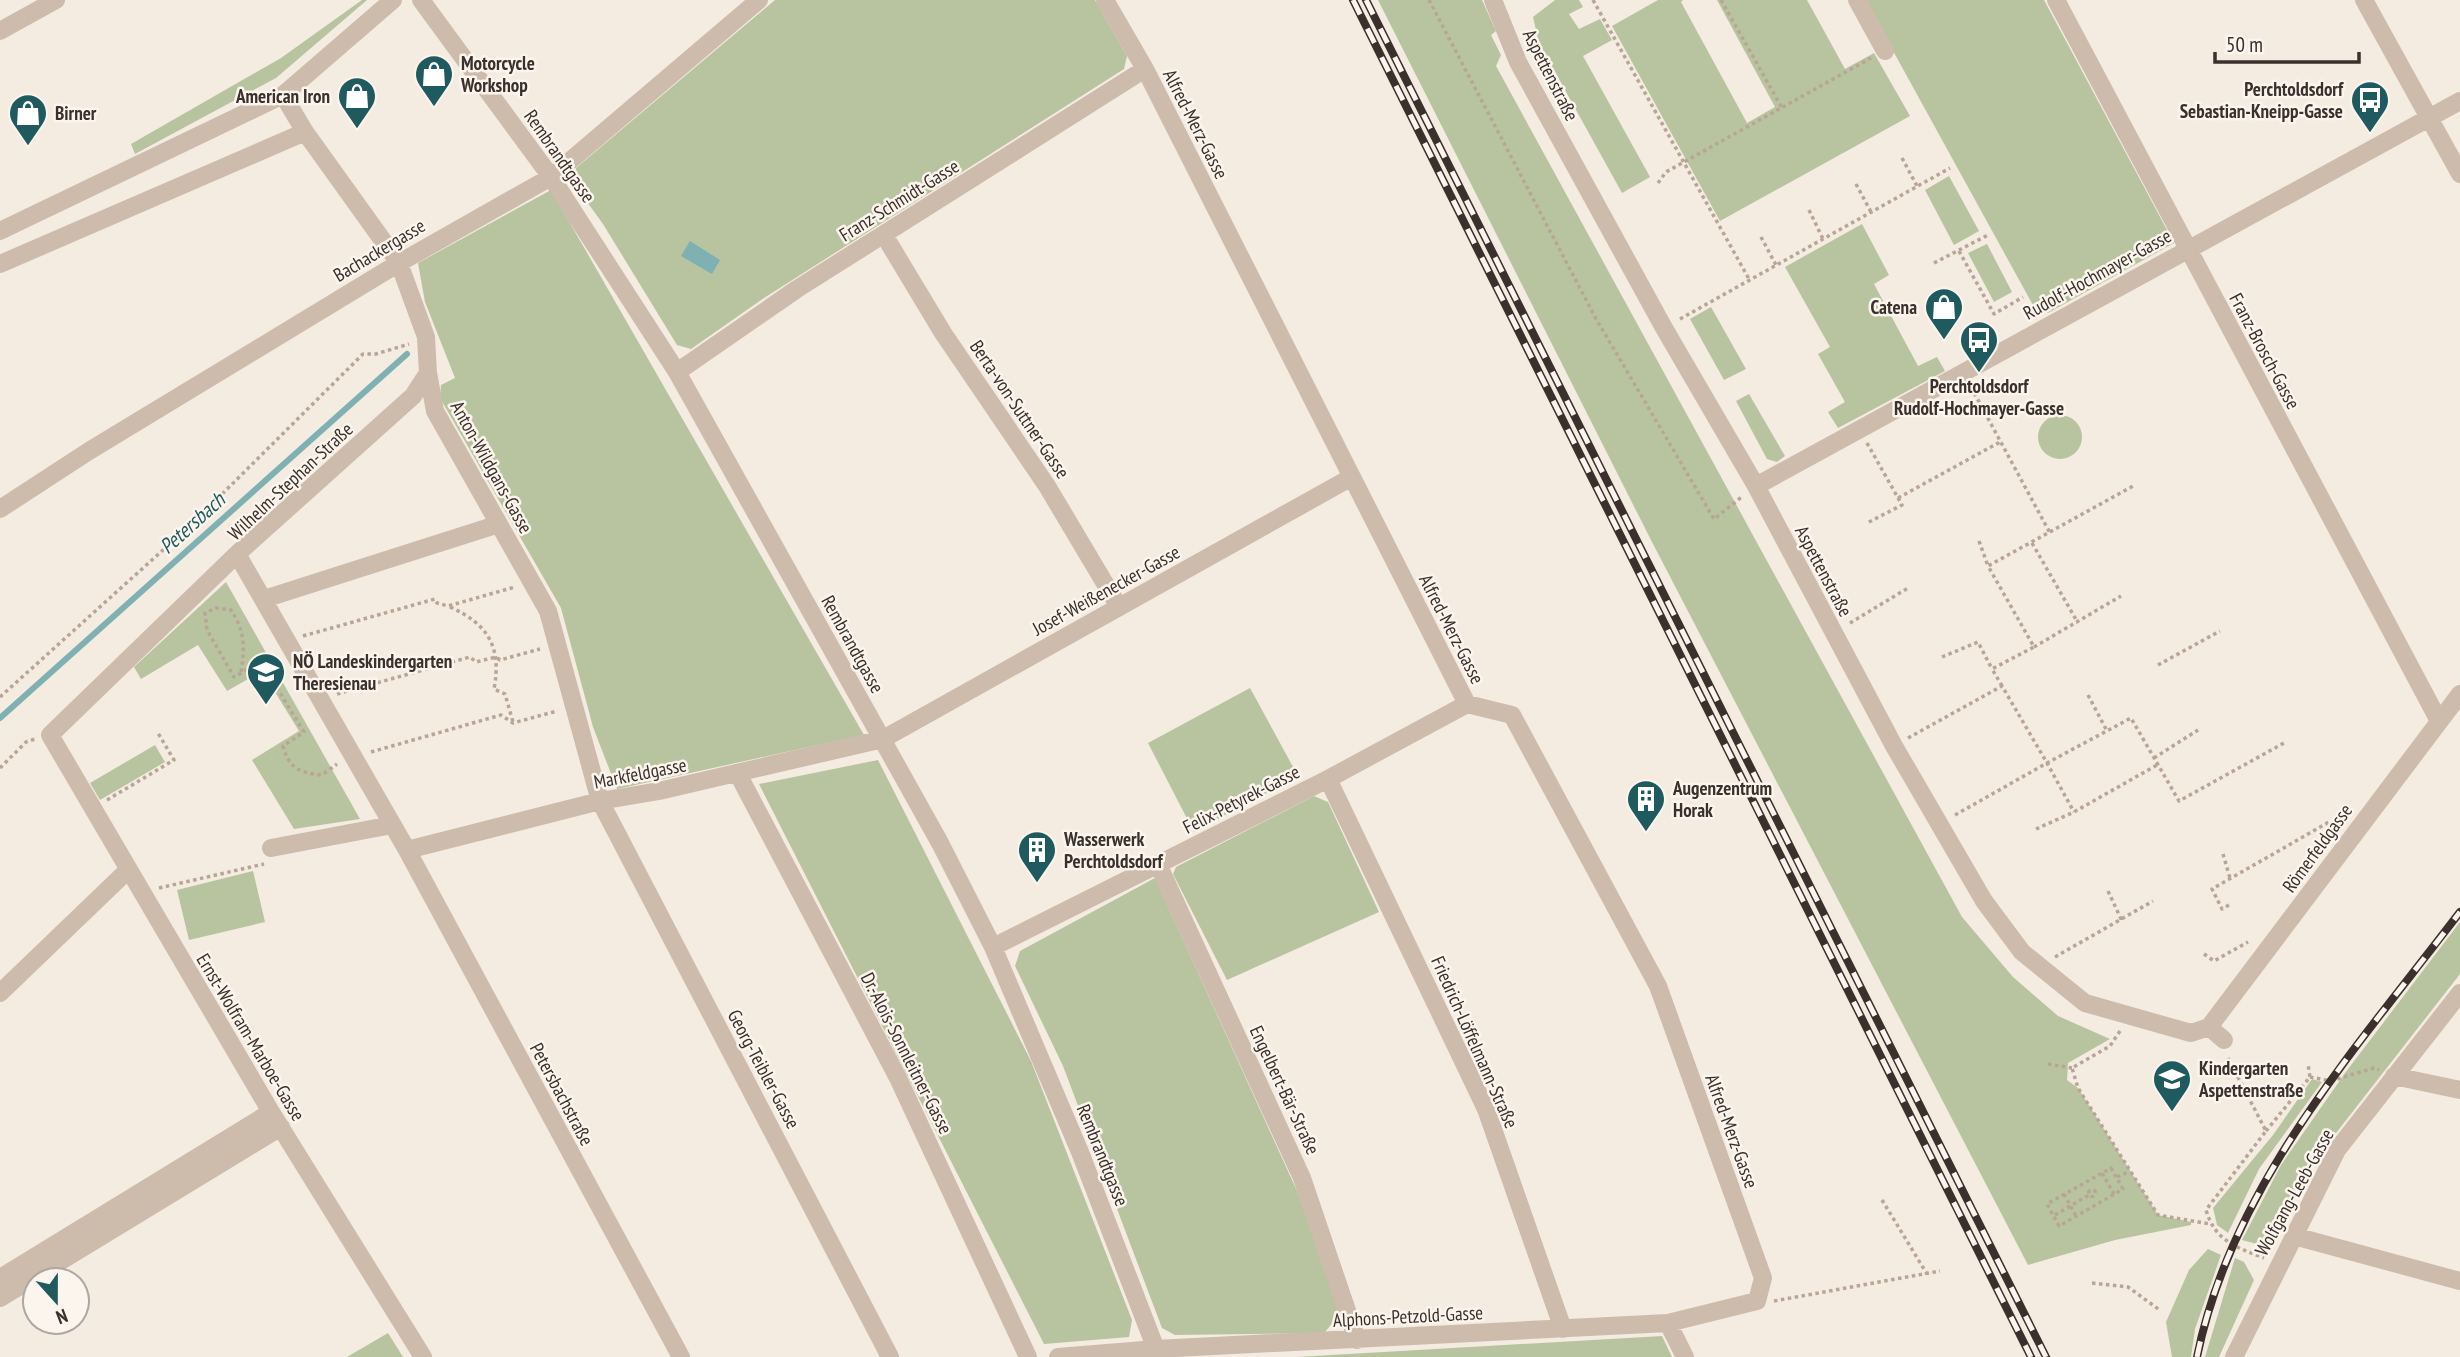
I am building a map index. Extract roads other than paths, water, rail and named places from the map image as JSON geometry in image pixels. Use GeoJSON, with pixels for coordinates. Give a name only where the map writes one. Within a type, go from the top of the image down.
{"type":"FeatureCollection","features":[{"type":"Feature","properties":{"kind":"street"},"geometry":{"type":"LineString","coordinates":[[0,31],[56,0]]}},
{"type":"Feature","properties":{"kind":"street"},"geometry":{"type":"LineString","coordinates":[[0,231],[283,95],[393,0]]}},
{"type":"Feature","properties":{"kind":"street","name":"Rembrandtgasse"},"geometry":{"type":"LineString","coordinates":[[421,0],[551,177],[677,372],[883,739],[993,947],[1080,1152],[1157,1353]]}},
{"type":"Feature","properties":{"kind":"street","name":"Bachackergasse"},"geometry":{"type":"LineString","coordinates":[[0,509],[89,451],[399,263],[551,177],[759,0]]}},
{"type":"Feature","properties":{"kind":"street","name":"Alfred-Merz-Gasse"},"geometry":{"type":"LineString","coordinates":[[1105,0],[1145,69],[1350,478],[1467,704],[1512,715],[1658,986],[1763,1278],[1758,1301]]}},
{"type":"Feature","properties":{"kind":"street"},"geometry":{"type":"LineString","coordinates":[[1857,0],[1885,51]]}},
{"type":"Feature","properties":{"kind":"street","name":"Franz-Brosch-Gasse"},"geometry":{"type":"LineString","coordinates":[[2056,0],[2439,721]]}},
{"type":"Feature","properties":{"kind":"street"},"geometry":{"type":"LineString","coordinates":[[2364,0],[2460,174]]}},
{"type":"Feature","properties":{"kind":"street","name":"Aspettenstraße"},"geometry":{"type":"LineString","coordinates":[[1497,1],[1518,62],[1664,328],[1756,486],[1894,746],[1984,901],[2022,952],[2085,1003],[2191,1033],[2209,1027]]}},
{"type":"Feature","properties":{"kind":"street","name":"Franz-Schmidt-Gasse"},"geometry":{"type":"LineString","coordinates":[[677,372],[884,235],[1145,69]]}},
{"type":"Feature","properties":{"kind":"street","name":"Anton-Wildgans-Gasse"},"geometry":{"type":"LineString","coordinates":[[283,95],[305,132],[399,263],[426,337],[428,373],[435,411],[548,611],[600,801]]}},
{"type":"Feature","properties":{"kind":"street","name":"Rudolf-Hochmayer-Gasse"},"geometry":{"type":"LineString","coordinates":[[1756,486],[2460,101]]}},
{"type":"Feature","properties":{"kind":"street"},"geometry":{"type":"LineString","coordinates":[[0,264],[305,132]]}},
{"type":"Feature","properties":{"kind":"street","name":"Berta-von-Suttner-Gasse"},"geometry":{"type":"LineString","coordinates":[[884,235],[943,333],[1047,486],[1119,607]]}},
{"type":"Feature","properties":{"kind":"street","name":"Wilhelm-Stephan-Straße"},"geometry":{"type":"LineString","coordinates":[[407,850],[237,554],[413,396],[428,373]]}},
{"type":"Feature","properties":{"kind":"street","name":"Josef-Weißenecker-Gasse"},"geometry":{"type":"LineString","coordinates":[[883,739],[1350,478]]}},
{"type":"Feature","properties":{"kind":"street"},"geometry":{"type":"LineString","coordinates":[[264,599],[499,524]]}},
{"type":"Feature","properties":{"kind":"street","name":"Ernst-Wolfram-Marboe-Gasse"},"geometry":{"type":"LineString","coordinates":[[237,554],[50,735],[95,807],[140,892],[276,1119],[423,1357]]}},
{"type":"Feature","properties":{"kind":"street","name":"Römerfeldgasse"},"geometry":{"type":"LineString","coordinates":[[2209,1027],[2460,694]]}},
{"type":"Feature","properties":{"kind":"street","name":"Felix-Petyrek-Gasse"},"geometry":{"type":"LineString","coordinates":[[993,947],[1328,779],[1467,704]]}},
{"type":"Feature","properties":{"kind":"street","name":"Markfeldgasse"},"geometry":{"type":"LineString","coordinates":[[407,850],[600,801],[738,774],[883,739]]}},
{"type":"Feature","properties":{"kind":"street","name":"Dr.-Alois-Sonnleitner-Gasse"},"geometry":{"type":"LineString","coordinates":[[738,774],[898,1077],[1028,1357]]}},
{"type":"Feature","properties":{"kind":"street","name":"Friedrich-Löffelmann-Straße"},"geometry":{"type":"LineString","coordinates":[[1328,779],[1486,1109],[1563,1329]]}},
{"type":"Feature","properties":{"kind":"street","name":"Georg-Teibler-Gasse"},"geometry":{"type":"LineString","coordinates":[[600,801],[890,1357]]}},
{"type":"Feature","properties":{"kind":"street"},"geometry":{"type":"LineString","coordinates":[[271,848],[392,825]]}},
{"type":"Feature","properties":{"kind":"street","name":"Petersbachstraße"},"geometry":{"type":"LineString","coordinates":[[407,850],[681,1357]]}},
{"type":"Feature","properties":{"kind":"street","name":"Engelbert-Bär-Straße"},"geometry":{"type":"LineString","coordinates":[[1158,864],[1302,1178],[1357,1340]]}},
{"type":"Feature","properties":{"kind":"street"},"geometry":{"type":"LineString","coordinates":[[0,993],[128,870]]}},
{"type":"Feature","properties":{"kind":"street","name":"Wolfgang-Leeb-Gasse"},"geometry":{"type":"LineString","coordinates":[[2235,1357],[2337,1150],[2460,993]]}},
{"type":"Feature","properties":{"kind":"street"},"geometry":{"type":"LineString","coordinates":[[2209,1027],[2224,1040]]}},
{"type":"Feature","properties":{"kind":"street"},"geometry":{"type":"LineString","coordinates":[[2394,1076],[2460,1090]]}},
{"type":"Feature","properties":{"kind":"street"},"geometry":{"type":"LineString","coordinates":[[0,1278],[276,1119]]}},
{"type":"Feature","properties":{"kind":"street"},"geometry":{"type":"LineString","coordinates":[[0,1298],[276,1119]]}},
{"type":"Feature","properties":{"kind":"street"},"geometry":{"type":"LineString","coordinates":[[2294,1236],[2460,1281]]}},
{"type":"Feature","properties":{"kind":"street","name":"Alphons-Petzold-Gasse"},"geometry":{"type":"LineString","coordinates":[[1058,1357],[1668,1323],[1758,1301]]}},
{"type":"Feature","properties":{"kind":"street"},"geometry":{"type":"LineString","coordinates":[[1668,1323],[1685,1357]]}},
{"type":"Feature","properties":{"kind":"water"},"geometry":{"type":"Polygon","coordinates":[[[690,241],[720,260],[712,274],[681,256],[690,241]]]}},
{"type":"Feature","properties":{"kind":"waterway","name":"Petersbach"},"geometry":{"type":"LineString","coordinates":[[0,718],[407,354]]}},
{"type":"Feature","properties":{"kind":"railway"},"geometry":{"type":"LineString","coordinates":[[1353,0],[2031,1357]]}},
{"type":"Feature","properties":{"kind":"railway"},"geometry":{"type":"LineString","coordinates":[[1366,0],[2046,1357]]}},
{"type":"Feature","properties":{"kind":"railway"},"geometry":{"type":"LineString","coordinates":[[2197,1357],[2214,1294],[2238,1234],[2268,1176],[2340,1067],[2460,912]]}},
{"type":"Feature","properties":{"kind":"place","name":"Motorcycle Workshop"},"geometry":{"type":"Point","coordinates":[434,108]}},
{"type":"Feature","properties":{"kind":"place","name":"American Iron"},"geometry":{"type":"Point","coordinates":[357,130]}},
{"type":"Feature","properties":{"kind":"place","name":"Perchtoldsdorf Sebastian-Kneipp-Gasse"},"geometry":{"type":"Point","coordinates":[2370,134]}},
{"type":"Feature","properties":{"kind":"place","name":"Birner"},"geometry":{"type":"Point","coordinates":[28,147]}},
{"type":"Feature","properties":{"kind":"place","name":"Catena"},"geometry":{"type":"Point","coordinates":[1944,341]}},
{"type":"Feature","properties":{"kind":"place","name":"Perchtoldsdorf Rudolf-Hochmayer-Gasse"},"geometry":{"type":"Point","coordinates":[1979,374]}},
{"type":"Feature","properties":{"kind":"place","name":"NÖ Landeskindergarten Theresienau"},"geometry":{"type":"Point","coordinates":[266,706]}},
{"type":"Feature","properties":{"kind":"place","name":"Augenzentrum Horak"},"geometry":{"type":"Point","coordinates":[1646,833]}},
{"type":"Feature","properties":{"kind":"place","name":"Wasserwerk Perchtoldsdorf"},"geometry":{"type":"Point","coordinates":[1037,884]}},
{"type":"Feature","properties":{"kind":"place","name":"Kindergarten Aspettenstraße"},"geometry":{"type":"Point","coordinates":[2172,1113]}}]}
